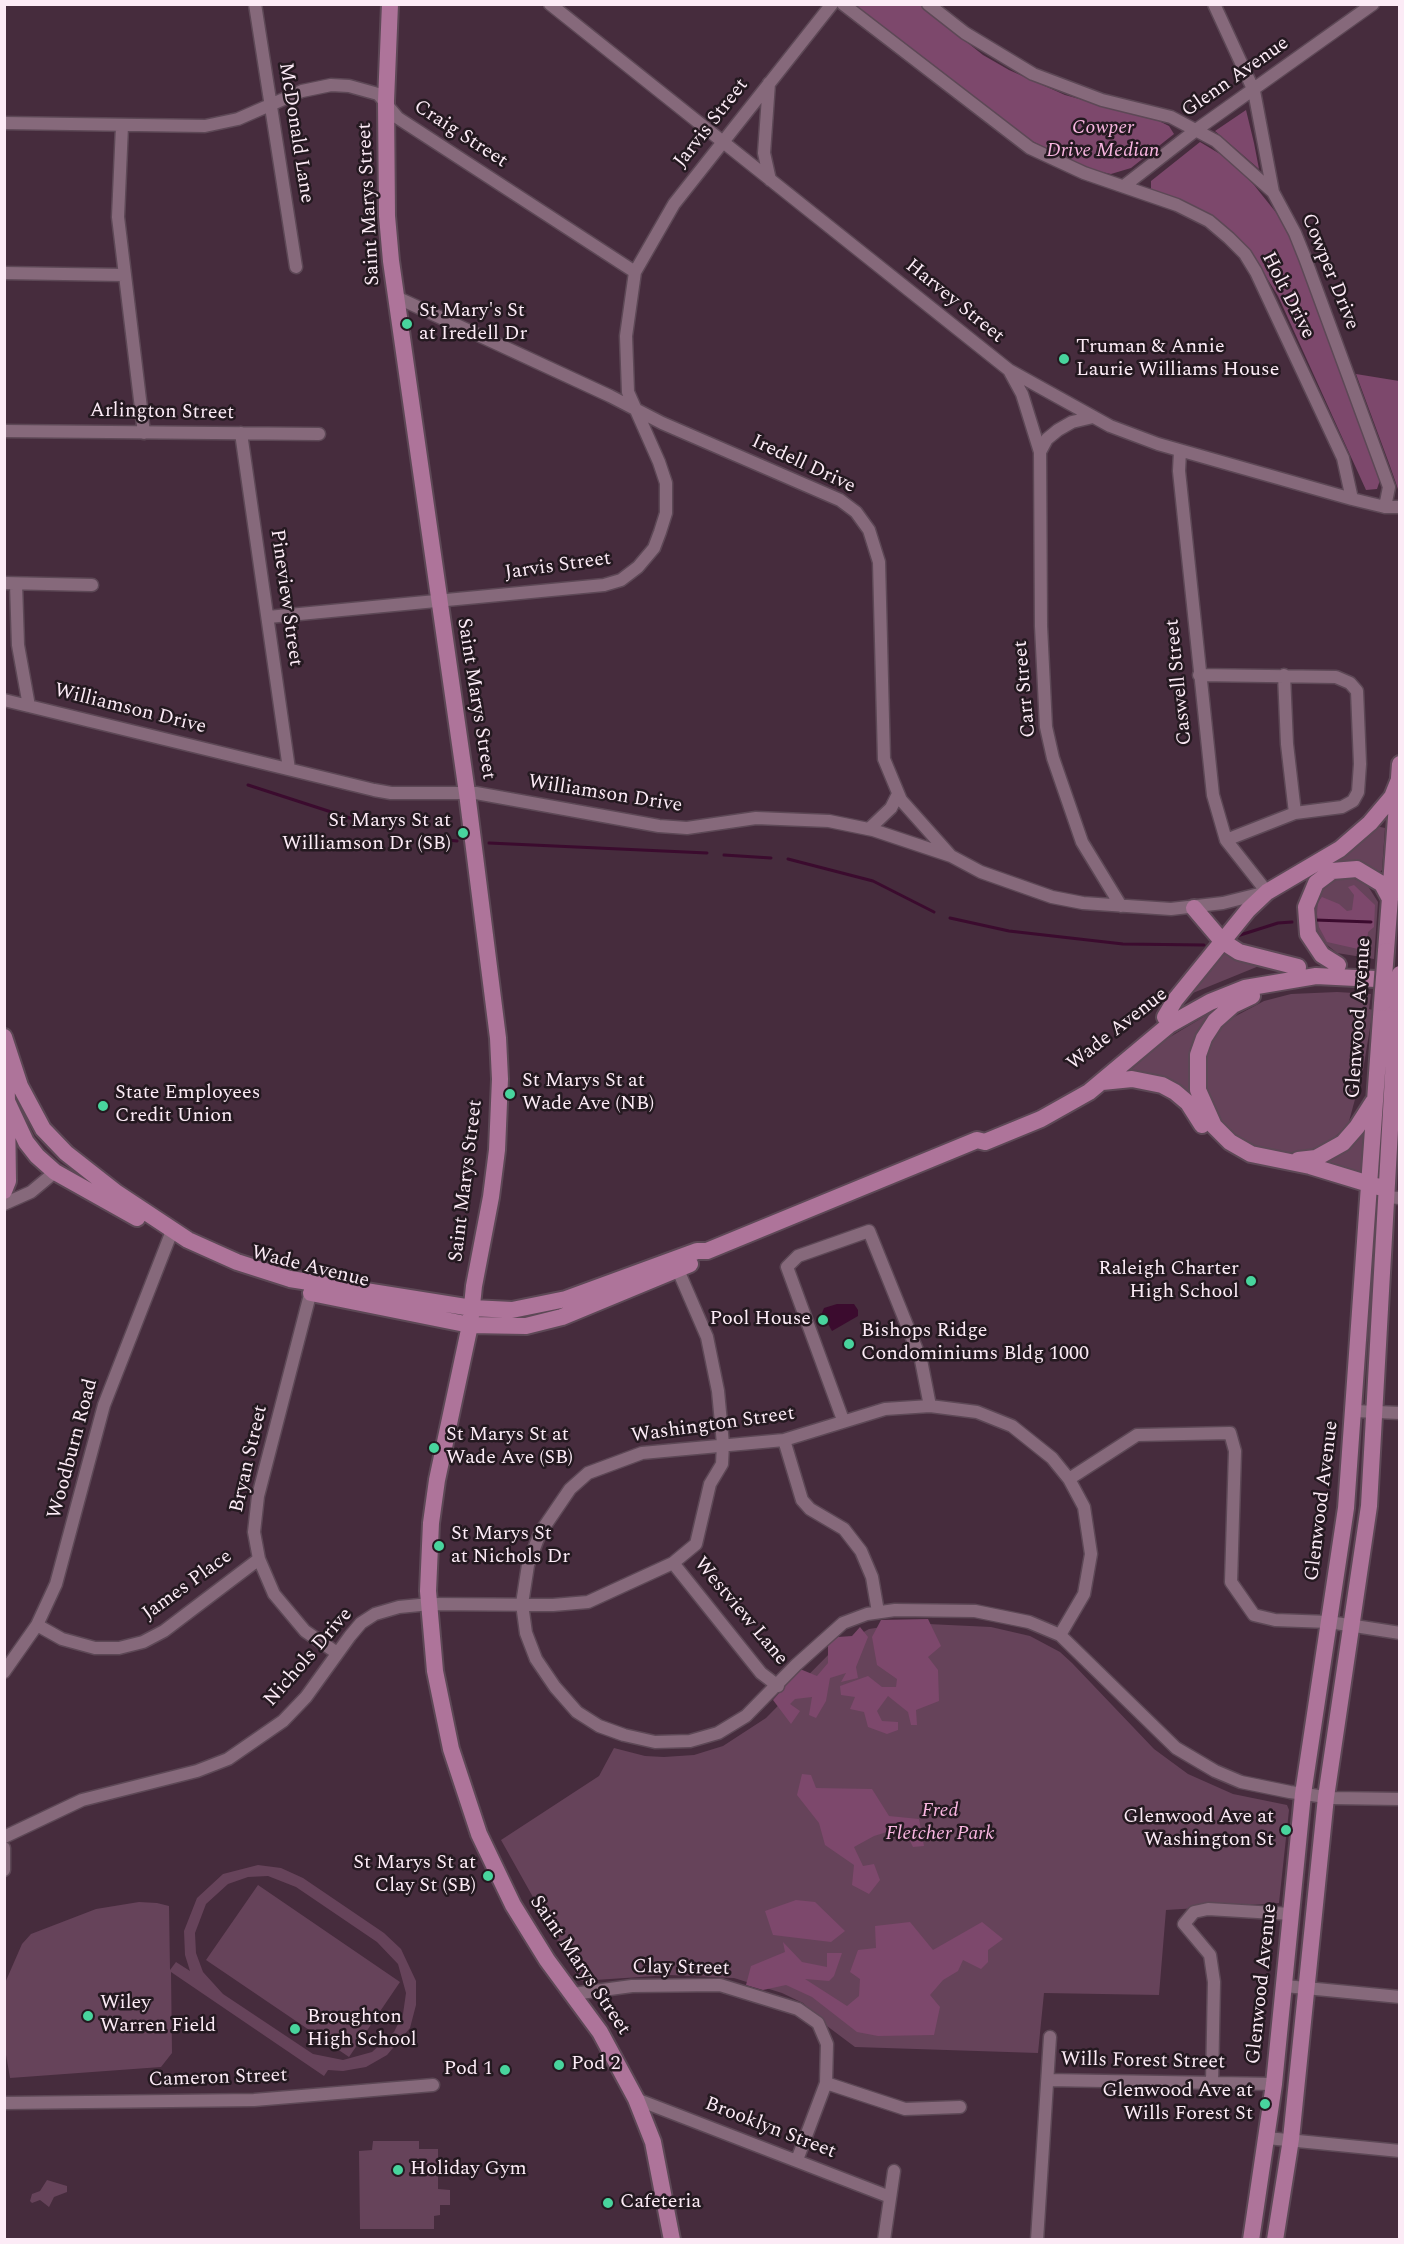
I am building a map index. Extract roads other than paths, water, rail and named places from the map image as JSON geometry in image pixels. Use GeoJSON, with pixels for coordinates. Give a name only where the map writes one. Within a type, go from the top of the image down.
{"type":"FeatureCollection","features":[{"type":"Feature","properties":{"kind":"main road","name":"Saint Marys Street"},"geometry":{"type":"LineString","coordinates":[[390,4],[386,101],[387,216],[396,297],[468,793],[497,1028],[500,1079],[497,1150],[471,1316],[437,1480],[429,1560],[432,1641],[442,1714],[468,1806],[513,1905],[547,1960],[600,2032],[636,2099],[652,2142],[672,2240]]}},
{"type":"Feature","properties":{"kind":"main road","name":"Glenwood Avenue"},"geometry":{"type":"LineString","coordinates":[[1275,2240],[1291,2139],[1326,1797],[1369,1506],[1375,1412],[1390,1003],[1386,951],[1398,823],[1400,764]]}},
{"type":"Feature","properties":{"kind":"main road"},"geometry":{"type":"LineString","coordinates":[[1165,1017],[1222,941],[1267,892],[1340,849],[1370,824],[1392,797],[1398,782]]}},
{"type":"Feature","properties":{"kind":"main road"},"geometry":{"type":"LineString","coordinates":[[1370,824],[1382,821],[1398,823]]}},
{"type":"Feature","properties":{"kind":"main road"},"geometry":{"type":"LineString","coordinates":[[1267,892],[1328,869],[1342,868],[1366,872],[1382,884],[1390,899]]}},
{"type":"Feature","properties":{"kind":"main road"},"geometry":{"type":"LineString","coordinates":[[1338,965],[1322,955],[1311,941],[1305,916],[1308,899],[1316,883],[1324,875],[1342,868]]}},
{"type":"Feature","properties":{"kind":"main road"},"geometry":{"type":"LineString","coordinates":[[1194,908],[1222,941],[1249,956],[1298,967]]}},
{"type":"Feature","properties":{"kind":"main road","name":"Wade Avenue"},"geometry":{"type":"LineString","coordinates":[[977,1140],[981,1133],[1071,1092],[1165,1017],[1199,996],[1236,981],[1263,972],[1298,967],[1338,965],[1400,969]]}},
{"type":"Feature","properties":{"kind":"main road","name":"Glenwood Avenue"},"geometry":{"type":"LineString","coordinates":[[1251,2240],[1274,2084],[1303,1794],[1346,1508],[1354,1411],[1384,1192],[1375,1099],[1390,1003],[1400,974]]}},
{"type":"Feature","properties":{"kind":"main road","name":"Wade Avenue"},"geometry":{"type":"LineString","coordinates":[[471,1316],[549,1303],[623,1280],[697,1251],[707,1251],[977,1140],[985,1142],[1041,1119],[1077,1100],[1102,1082],[1156,1034],[1190,1012],[1245,988],[1281,980],[1332,976],[1400,980]]}},
{"type":"Feature","properties":{"kind":"main road"},"geometry":{"type":"LineString","coordinates":[[1281,980],[1272,990],[1233,1005],[1215,1021],[1200,1046],[1196,1072],[1198,1090],[1204,1108],[1222,1135],[1251,1154],[1288,1161],[1384,1192]]}},
{"type":"Feature","properties":{"kind":"main road","name":"Wade Avenue"},"geometry":{"type":"LineString","coordinates":[[5,1039],[7,1101],[26,1142],[55,1172],[232,1269],[312,1288],[471,1316],[509,1327],[544,1322],[678,1270],[700,1260],[707,1251]]}},
{"type":"Feature","properties":{"kind":"main road","name":"Wade Avenue"},"geometry":{"type":"LineString","coordinates":[[5,1039],[20,1086],[43,1129],[66,1153],[170,1234]]}},
{"type":"Feature","properties":{"kind":"main road"},"geometry":{"type":"LineString","coordinates":[[1102,1082],[1132,1079],[1162,1085],[1184,1099],[1213,1140],[1237,1157],[1257,1166],[1384,1192]]}},
{"type":"Feature","properties":{"kind":"main road"},"geometry":{"type":"LineString","coordinates":[[20,1086],[21,1108],[26,1123],[47,1153],[55,1172],[71,1170],[117,1192]]}},
{"type":"Feature","properties":{"kind":"main road"},"geometry":{"type":"LineString","coordinates":[[1288,1161],[1316,1158],[1343,1143],[1357,1127],[1375,1099]]}},
{"type":"Feature","properties":{"kind":"main road"},"geometry":{"type":"LineString","coordinates":[[4,1191],[8,1181],[7,1101]]}},
{"type":"Feature","properties":{"kind":"main road"},"geometry":{"type":"LineString","coordinates":[[1274,2084],[1297,2086]]}},
{"type":"Feature","properties":{"kind":"street","name":"McDonald Lane"},"geometry":{"type":"LineString","coordinates":[[255,4],[296,267]]}},
{"type":"Feature","properties":{"kind":"street","name":"Harvey Street"},"geometry":{"type":"LineString","coordinates":[[550,4],[1009,370],[1110,426],[1180,452],[1352,499],[1385,507],[1400,507]]}},
{"type":"Feature","properties":{"kind":"street","name":"Jarvis Street"},"geometry":{"type":"LineString","coordinates":[[268,617],[604,585],[621,580],[638,567],[654,548],[660,532],[666,513],[666,483],[628,392],[626,347],[635,273],[660,226],[722,142],[832,4]]}},
{"type":"Feature","properties":{"kind":"street","name":"Holt Drive"},"geometry":{"type":"LineString","coordinates":[[843,4],[1030,148],[1084,173],[1177,205],[1209,221],[1245,254],[1256,272],[1343,458],[1352,499]]}},
{"type":"Feature","properties":{"kind":"street","name":"Cowper Drive"},"geometry":{"type":"LineString","coordinates":[[928,4],[965,33],[1033,74],[1102,100],[1171,117],[1196,130],[1233,154],[1272,192],[1302,249],[1389,487],[1385,507]]}},
{"type":"Feature","properties":{"kind":"street"},"geometry":{"type":"LineString","coordinates":[[1214,4],[1254,91],[1272,192]]}},
{"type":"Feature","properties":{"kind":"street","name":"Glenn Avenue"},"geometry":{"type":"LineString","coordinates":[[1124,186],[1196,130],[1254,91],[1372,4]]}},
{"type":"Feature","properties":{"kind":"street"},"geometry":{"type":"LineString","coordinates":[[769,82],[764,153],[770,180]]}},
{"type":"Feature","properties":{"kind":"street","name":"Craig Street"},"geometry":{"type":"LineString","coordinates":[[4,123],[205,126],[238,119],[302,91],[331,85],[350,86],[378,94],[398,118],[635,273]]}},
{"type":"Feature","properties":{"kind":"street"},"geometry":{"type":"LineString","coordinates":[[122,126],[118,217],[144,433]]}},
{"type":"Feature","properties":{"kind":"street"},"geometry":{"type":"LineString","coordinates":[[4,273],[124,275]]}},
{"type":"Feature","properties":{"kind":"street","name":"Iredell Drive"},"geometry":{"type":"LineString","coordinates":[[396,297],[662,423],[840,500],[856,512],[869,530],[879,562],[885,759],[898,794],[951,856]]}},
{"type":"Feature","properties":{"kind":"street","name":"Carr Street"},"geometry":{"type":"LineString","coordinates":[[1009,370],[1022,394],[1040,452],[1041,626],[1046,727],[1068,806],[1082,842],[1121,906]]}},
{"type":"Feature","properties":{"kind":"street"},"geometry":{"type":"LineString","coordinates":[[1040,452],[1047,439],[1058,430],[1072,422],[1093,417]]}},
{"type":"Feature","properties":{"kind":"street","name":"Arlington Street"},"geometry":{"type":"LineString","coordinates":[[4,431],[319,434]]}},
{"type":"Feature","properties":{"kind":"street","name":"Pineview Street"},"geometry":{"type":"LineString","coordinates":[[242,433],[289,769]]}},
{"type":"Feature","properties":{"kind":"street","name":"Caswell Street"},"geometry":{"type":"LineString","coordinates":[[1180,452],[1179,471],[1213,795],[1226,840],[1267,892]]}},
{"type":"Feature","properties":{"kind":"street"},"geometry":{"type":"LineString","coordinates":[[29,706],[10,584],[92,585]]}},
{"type":"Feature","properties":{"kind":"street"},"geometry":{"type":"LineString","coordinates":[[1199,675],[1336,677],[1350,683],[1357,691],[1360,773],[1358,792],[1353,801],[1342,807],[1295,813],[1226,840]]}},
{"type":"Feature","properties":{"kind":"street"},"geometry":{"type":"LineString","coordinates":[[1284,675],[1287,744],[1295,813]]}},
{"type":"Feature","properties":{"kind":"street","name":"Williamson Drive"},"geometry":{"type":"LineString","coordinates":[[4,700],[391,793],[468,793],[659,826],[687,828],[756,818],[789,817],[829,821],[869,829],[951,856],[981,872],[1025,890],[1083,903],[1172,909],[1194,908],[1267,892]]}},
{"type":"Feature","properties":{"kind":"street"},"geometry":{"type":"LineString","coordinates":[[869,829],[891,808],[898,794]]}},
{"type":"Feature","properties":{"kind":"street"},"geometry":{"type":"LineString","coordinates":[[4,1204],[31,1192],[55,1172]]}},
{"type":"Feature","properties":{"kind":"street"},"geometry":{"type":"LineString","coordinates":[[843,1420],[787,1267],[798,1256],[869,1230],[921,1360],[930,1406]]}},
{"type":"Feature","properties":{"kind":"street","name":"Woodburn Road"},"geometry":{"type":"LineString","coordinates":[[4,1672],[37,1625],[66,1554],[94,1440],[114,1374],[170,1234]]}},
{"type":"Feature","properties":{"kind":"street","name":"Nichols Drive"},"geometry":{"type":"LineString","coordinates":[[4,1837],[82,1800],[197,1771],[228,1759],[283,1721],[306,1697],[337,1653],[368,1618],[399,1607],[430,1604],[588,1602],[673,1563],[696,1544],[710,1484],[722,1464],[723,1444],[718,1391],[707,1337],[678,1270]]}},
{"type":"Feature","properties":{"kind":"street","name":"Bryan Street"},"geometry":{"type":"LineString","coordinates":[[312,1288],[258,1496],[254,1532],[266,1580],[284,1608],[305,1630],[337,1653]]}},
{"type":"Feature","properties":{"kind":"street","name":"Washington Street"},"geometry":{"type":"LineString","coordinates":[[1060,1635],[1084,1594],[1091,1554],[1084,1507],[1054,1460],[1012,1426],[977,1412],[930,1406],[885,1409],[843,1420],[784,1440],[642,1453],[588,1473],[570,1489],[540,1533],[528,1565],[522,1604],[526,1633],[536,1659],[555,1688],[577,1712],[599,1726],[655,1742],[690,1741],[718,1733],[746,1716],[843,1623],[878,1612],[975,1611],[1029,1622],[1060,1635],[1176,1748],[1199,1764],[1241,1782],[1303,1794],[1326,1797],[1400,1799]]}},
{"type":"Feature","properties":{"kind":"street"},"geometry":{"type":"LineString","coordinates":[[1354,1411],[1400,1413]]}},
{"type":"Feature","properties":{"kind":"street"},"geometry":{"type":"LineString","coordinates":[[1068,1479],[1137,1435],[1230,1433],[1236,1451],[1231,1582],[1254,1615],[1275,1620],[1329,1622],[1400,1633]]}},
{"type":"Feature","properties":{"kind":"street"},"geometry":{"type":"LineString","coordinates":[[784,1440],[802,1500],[810,1509],[837,1523],[861,1551],[872,1577],[878,1612]]}},
{"type":"Feature","properties":{"kind":"street","name":"James Place"},"geometry":{"type":"LineString","coordinates":[[37,1625],[62,1639],[95,1648],[119,1648],[144,1642],[164,1631],[259,1558]]}},
{"type":"Feature","properties":{"kind":"street","name":"Westview Lane"},"geometry":{"type":"LineString","coordinates":[[673,1563],[761,1673],[778,1686]]}},
{"type":"Feature","properties":{"kind":"street"},"geometry":{"type":"LineString","coordinates":[[4,1848],[4,1870]]}},
{"type":"Feature","properties":{"kind":"street"},"geometry":{"type":"LineString","coordinates":[[1212,2083],[1214,1982],[1210,1955],[1184,1924],[1194,1912],[1208,1909],[1291,1914]]}},
{"type":"Feature","properties":{"kind":"street","name":"Clay Street"},"geometry":{"type":"LineString","coordinates":[[573,1994],[632,1986],[720,1985],[762,1996],[798,2009],[818,2023],[827,2044],[826,2083],[797,2160]]}},
{"type":"Feature","properties":{"kind":"street"},"geometry":{"type":"LineString","coordinates":[[1285,1986],[1400,1997]]}},
{"type":"Feature","properties":{"kind":"street"},"geometry":{"type":"LineString","coordinates":[[1037,2240],[1050,2037]]}},
{"type":"Feature","properties":{"kind":"street","name":"Wills Forest Street"},"geometry":{"type":"LineString","coordinates":[[1048,2080],[1274,2084]]}},
{"type":"Feature","properties":{"kind":"street"},"geometry":{"type":"LineString","coordinates":[[826,2083],[905,2109],[960,2107]]}},
{"type":"Feature","properties":{"kind":"street","name":"Cameron Street"},"geometry":{"type":"LineString","coordinates":[[4,2103],[254,2100],[433,2085]]}},
{"type":"Feature","properties":{"kind":"street","name":"Brooklyn Street"},"geometry":{"type":"LineString","coordinates":[[636,2099],[890,2197]]}},
{"type":"Feature","properties":{"kind":"street"},"geometry":{"type":"LineString","coordinates":[[1267,2138],[1400,2151]]}},
{"type":"Feature","properties":{"kind":"street"},"geometry":{"type":"LineString","coordinates":[[884,2240],[894,2171]]}},
{"type":"Feature","properties":{"kind":"waterway"},"geometry":{"type":"LineString","coordinates":[[248,785],[359,821]]}},
{"type":"Feature","properties":{"kind":"waterway"},"geometry":{"type":"LineString","coordinates":[[376,825],[392,829]]}},
{"type":"Feature","properties":{"kind":"waterway"},"geometry":{"type":"LineString","coordinates":[[447,840],[457,841]]}},
{"type":"Feature","properties":{"kind":"waterway"},"geometry":{"type":"LineString","coordinates":[[489,843],[707,853]]}},
{"type":"Feature","properties":{"kind":"waterway"},"geometry":{"type":"LineString","coordinates":[[724,855],[771,858]]}},
{"type":"Feature","properties":{"kind":"waterway"},"geometry":{"type":"LineString","coordinates":[[788,859],[873,881],[934,912]]}},
{"type":"Feature","properties":{"kind":"waterway"},"geometry":{"type":"LineString","coordinates":[[950,918],[1009,931],[1123,944],[1204,945]]}},
{"type":"Feature","properties":{"kind":"waterway"},"geometry":{"type":"LineString","coordinates":[[1315,920],[1371,922]]}},
{"type":"Feature","properties":{"kind":"waterway"},"geometry":{"type":"LineString","coordinates":[[1237,936],[1278,923],[1292,922]]}},
{"type":"Feature","properties":{"kind":"place","name":"St Mary's St at Iredell Dr"},"geometry":{"type":"Point","coordinates":[407,324]}},
{"type":"Feature","properties":{"kind":"place","name":"Truman & Annie Laurie Williams House"},"geometry":{"type":"Point","coordinates":[1064,359]}},
{"type":"Feature","properties":{"kind":"place","name":"St Marys St at Williamson Dr (SB)"},"geometry":{"type":"Point","coordinates":[463,833]}},
{"type":"Feature","properties":{"kind":"place","name":"St Marys St at Wade Ave (NB)"},"geometry":{"type":"Point","coordinates":[510,1094]}},
{"type":"Feature","properties":{"kind":"place","name":"State Employees Credit Union"},"geometry":{"type":"Point","coordinates":[103,1106]}},
{"type":"Feature","properties":{"kind":"place","name":"Raleigh Charter High School"},"geometry":{"type":"Point","coordinates":[1251,1281]}},
{"type":"Feature","properties":{"kind":"place","name":"Pool House"},"geometry":{"type":"Point","coordinates":[823,1320]}},
{"type":"Feature","properties":{"kind":"place","name":"Bishops Ridge Condominiums Bldg 1000"},"geometry":{"type":"Point","coordinates":[849,1344]}},
{"type":"Feature","properties":{"kind":"place","name":"St Marys St at Wade Ave (SB)"},"geometry":{"type":"Point","coordinates":[434,1448]}},
{"type":"Feature","properties":{"kind":"place","name":"St Marys St at Nichols Dr"},"geometry":{"type":"Point","coordinates":[439,1546]}},
{"type":"Feature","properties":{"kind":"place","name":"Glenwood Ave at Washington St"},"geometry":{"type":"Point","coordinates":[1286,1830]}},
{"type":"Feature","properties":{"kind":"place","name":"St Marys St at Clay St (SB)"},"geometry":{"type":"Point","coordinates":[488,1876]}},
{"type":"Feature","properties":{"kind":"place","name":"Wiley Warren Field"},"geometry":{"type":"Point","coordinates":[88,2016]}},
{"type":"Feature","properties":{"kind":"place","name":"Broughton High School"},"geometry":{"type":"Point","coordinates":[295,2029]}},
{"type":"Feature","properties":{"kind":"place","name":"Pod 2"},"geometry":{"type":"Point","coordinates":[559,2065]}},
{"type":"Feature","properties":{"kind":"place","name":"Pod 1"},"geometry":{"type":"Point","coordinates":[505,2070]}},
{"type":"Feature","properties":{"kind":"place","name":"Glenwood Ave at Wills Forest St"},"geometry":{"type":"Point","coordinates":[1265,2104]}},
{"type":"Feature","properties":{"kind":"place","name":"Holiday Gym"},"geometry":{"type":"Point","coordinates":[398,2170]}},
{"type":"Feature","properties":{"kind":"place","name":"Cafeteria"},"geometry":{"type":"Point","coordinates":[608,2203]}},
{"type":"Feature","properties":{"kind":"park label","name":"Cowper Drive Median"},"geometry":{"type":"Point","coordinates":[1103,140]}},
{"type":"Feature","properties":{"kind":"park label","name":"Fred Fletcher Park"},"geometry":{"type":"Point","coordinates":[940,1824]}}]}
